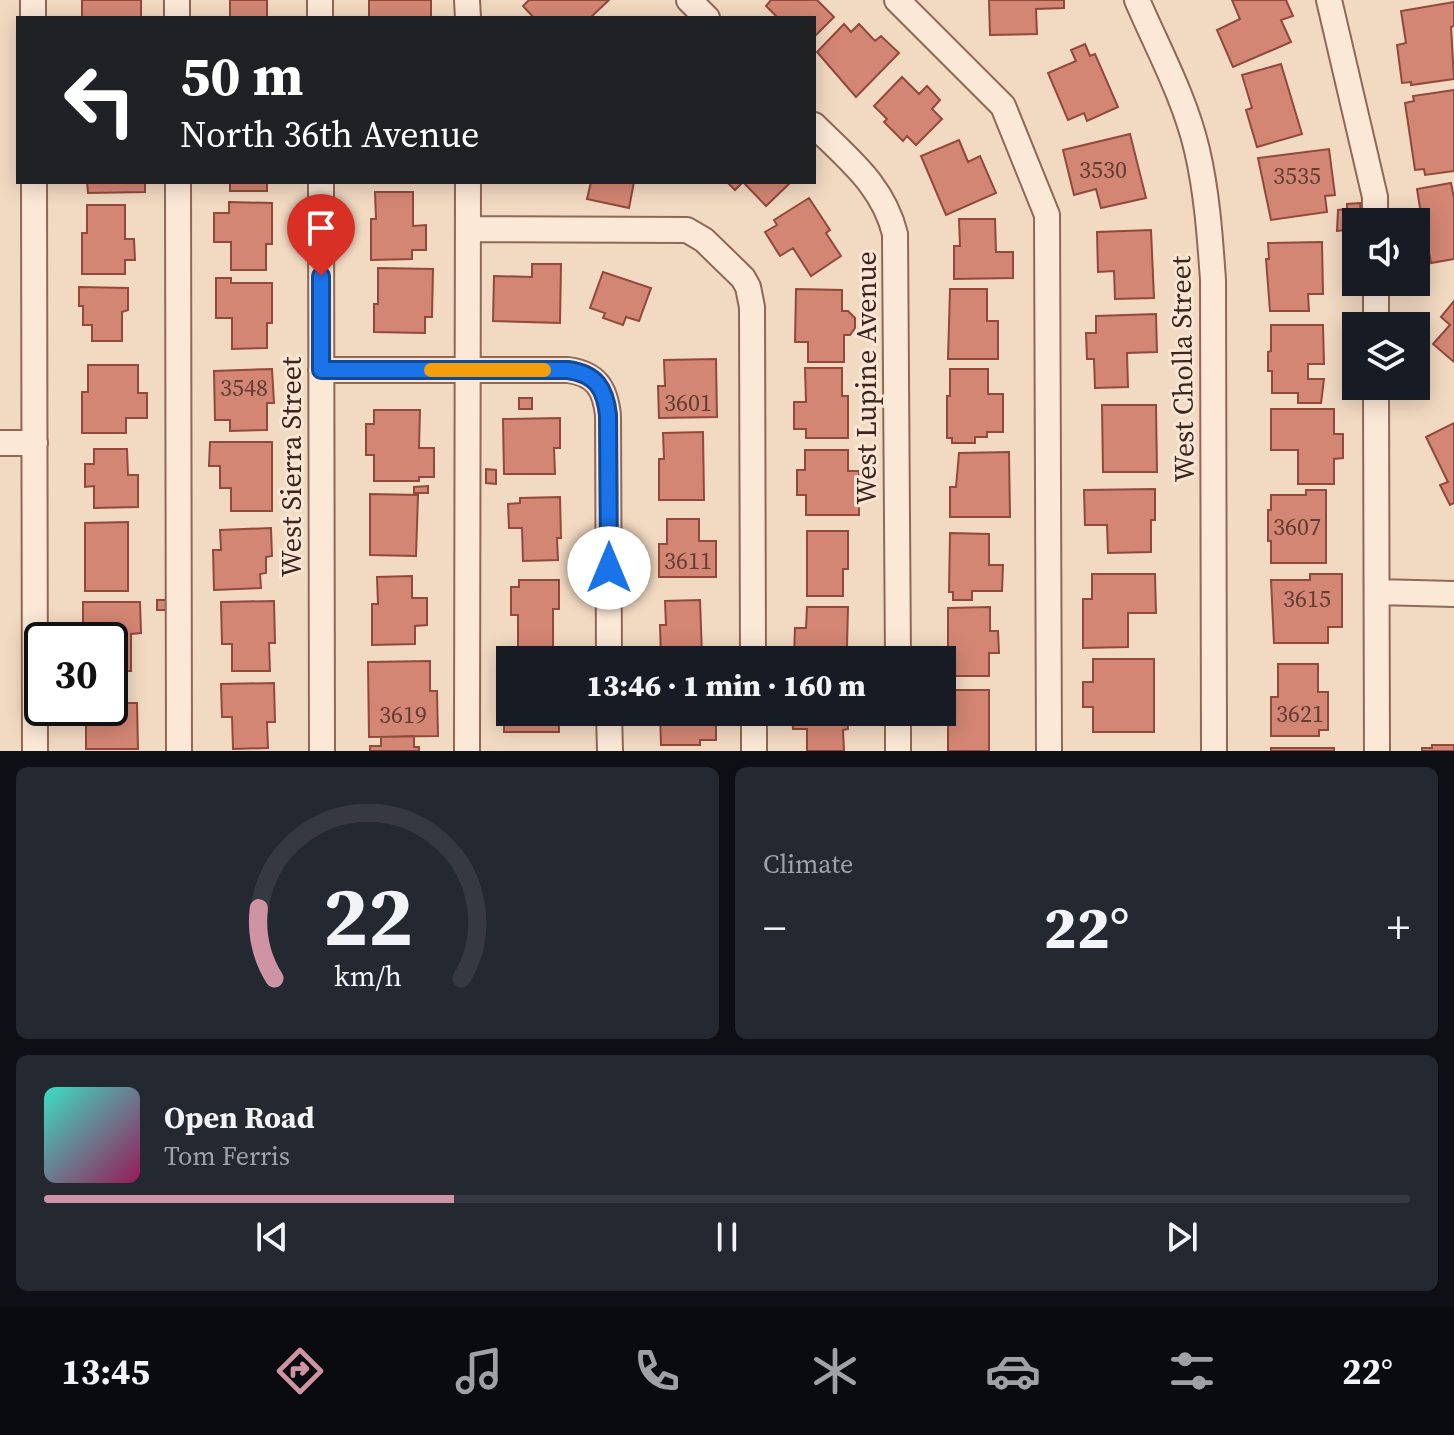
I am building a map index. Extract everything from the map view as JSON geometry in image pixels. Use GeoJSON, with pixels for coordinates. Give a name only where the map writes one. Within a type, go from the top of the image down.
{"type":"FeatureCollection","features":[{"type":"Feature","properties":{"kind":"street"},"geometry":{"type":"LineString","coordinates":[[897,0],[1003,106],[1047,215],[1049,751]]}},
{"type":"Feature","properties":{"kind":"street","name":"West Cholla Street"},"geometry":{"type":"LineString","coordinates":[[1137,0],[1186,113],[1197,149],[1208,215],[1213,280],[1214,751]]}},
{"type":"Feature","properties":{"kind":"street"},"geometry":{"type":"LineString","coordinates":[[1329,0],[1375,208]]}},
{"type":"Feature","properties":{"kind":"street","name":"West Lupine Avenue"},"geometry":{"type":"LineString","coordinates":[[816,127],[871,182],[882,197],[895,234],[898,646]]}},
{"type":"Feature","properties":{"kind":"street"},"geometry":{"type":"LineString","coordinates":[[34,184],[35,751]]}},
{"type":"Feature","properties":{"kind":"street"},"geometry":{"type":"LineString","coordinates":[[178,184],[179,751]]}},
{"type":"Feature","properties":{"kind":"street","name":"West Sierra Street"},"geometry":{"type":"LineString","coordinates":[[321,184],[322,751]]}},
{"type":"Feature","properties":{"kind":"street"},"geometry":{"type":"LineString","coordinates":[[467,751],[468,184]]}},
{"type":"Feature","properties":{"kind":"street"},"geometry":{"type":"LineString","coordinates":[[468,229],[687,230],[704,240],[748,287],[752,307],[753,646]]}},
{"type":"Feature","properties":{"kind":"street"},"geometry":{"type":"LineString","coordinates":[[321,370],[568,370],[590,375],[599,382],[608,415],[609,646]]}},
{"type":"Feature","properties":{"kind":"street"},"geometry":{"type":"LineString","coordinates":[[1376,400],[1377,751]]}},
{"type":"Feature","properties":{"kind":"street"},"geometry":{"type":"LineString","coordinates":[[0,443],[35,443]]}},
{"type":"Feature","properties":{"kind":"street"},"geometry":{"type":"LineString","coordinates":[[1377,592],[1454,594]]}},
{"type":"Feature","properties":{"kind":"street"},"geometry":{"type":"LineString","coordinates":[[609,726],[610,751]]}},
{"type":"Feature","properties":{"kind":"street"},"geometry":{"type":"LineString","coordinates":[[754,726],[754,751]]}},
{"type":"Feature","properties":{"kind":"street"},"geometry":{"type":"LineString","coordinates":[[898,726],[898,751]]}},
{"type":"Feature","properties":{"kind":"building"},"geometry":{"type":"Polygon","coordinates":[[[82,0],[141,0],[141,16],[82,16],[82,0]]]}},
{"type":"Feature","properties":{"kind":"building"},"geometry":{"type":"Polygon","coordinates":[[[230,0],[267,0],[267,16],[230,16],[230,0]]]}},
{"type":"Feature","properties":{"kind":"building"},"geometry":{"type":"Polygon","coordinates":[[[369,0],[431,0],[431,16],[369,16],[369,0]]]}},
{"type":"Feature","properties":{"kind":"building"},"geometry":{"type":"Polygon","coordinates":[[[529,0],[609,0],[592,16],[532,16],[523,6],[529,0]]]}},
{"type":"Feature","properties":{"kind":"building"},"geometry":{"type":"Polygon","coordinates":[[[771,0],[817,0],[834,17],[816,35],[816,16],[776,16],[766,6],[771,0]]]}},
{"type":"Feature","properties":{"kind":"building"},"geometry":{"type":"Polygon","coordinates":[[[989,0],[1064,0],[1064,8],[1036,9],[1037,34],[990,35],[989,0]]]}},
{"type":"Feature","properties":{"kind":"building"},"geometry":{"type":"Polygon","coordinates":[[[1232,0],[1286,0],[1293,16],[1281,20],[1291,42],[1233,67],[1217,30],[1240,19],[1232,0]]]}},
{"type":"Feature","properties":{"kind":"building"},"geometry":{"type":"Polygon","coordinates":[[[1454,2],[1454,26],[1451,27],[1454,79],[1411,85],[1411,82],[1402,83],[1397,45],[1406,43],[1401,11],[1454,2]]]}},
{"type":"Feature","properties":{"kind":"building"},"geometry":{"type":"Polygon","coordinates":[[[844,24],[851,32],[859,24],[875,41],[881,36],[899,53],[856,97],[817,52],[844,24]]]}},
{"type":"Feature","properties":{"kind":"building"},"geometry":{"type":"Polygon","coordinates":[[[1085,44],[1090,56],[1095,54],[1118,107],[1087,121],[1084,113],[1068,120],[1048,73],[1076,61],[1071,50],[1085,44]]]}},
{"type":"Feature","properties":{"kind":"building"},"geometry":{"type":"Polygon","coordinates":[[[1281,64],[1302,134],[1257,147],[1246,110],[1252,108],[1242,75],[1281,64]]]}},
{"type":"Feature","properties":{"kind":"building"},"geometry":{"type":"Polygon","coordinates":[[[902,77],[919,94],[927,86],[940,100],[932,109],[942,119],[916,145],[907,136],[903,141],[884,122],[887,119],[874,106],[902,77]]]}},
{"type":"Feature","properties":{"kind":"building"},"geometry":{"type":"Polygon","coordinates":[[[1454,90],[1454,171],[1425,175],[1424,169],[1415,170],[1405,103],[1414,101],[1413,96],[1454,90]]]}},
{"type":"Feature","properties":{"kind":"building"},"geometry":{"type":"Polygon","coordinates":[[[1130,134],[1146,198],[1101,208],[1096,189],[1074,195],[1063,150],[1130,134]]]}},
{"type":"Feature","properties":{"kind":"building"},"geometry":{"type":"Polygon","coordinates":[[[959,140],[968,162],[980,156],[996,193],[946,215],[921,156],[959,140]]]}},
{"type":"Feature","properties":{"kind":"building"},"geometry":{"type":"Polygon","coordinates":[[[1329,149],[1335,195],[1325,196],[1327,212],[1271,220],[1258,158],[1329,149]]]}},
{"type":"Feature","properties":{"kind":"building"},"geometry":{"type":"Polygon","coordinates":[[[1451,183],[1454,198],[1454,259],[1431,263],[1430,208],[1420,208],[1417,189],[1451,183]]]}},
{"type":"Feature","properties":{"kind":"building"},"geometry":{"type":"Polygon","coordinates":[[[87,184],[145,184],[145,192],[88,193],[87,184]]]}},
{"type":"Feature","properties":{"kind":"building"},"geometry":{"type":"Polygon","coordinates":[[[230,184],[267,184],[267,191],[230,191],[230,184]]]}},
{"type":"Feature","properties":{"kind":"building"},"geometry":{"type":"Polygon","coordinates":[[[591,184],[634,184],[629,208],[587,199],[591,184]]]}},
{"type":"Feature","properties":{"kind":"building"},"geometry":{"type":"Polygon","coordinates":[[[745,184],[789,184],[766,206],[745,184]]]}},
{"type":"Feature","properties":{"kind":"building"},"geometry":{"type":"Polygon","coordinates":[[[375,192],[413,192],[413,226],[426,225],[426,250],[412,250],[412,259],[371,260],[371,219],[376,219],[375,192]]]}},
{"type":"Feature","properties":{"kind":"building"},"geometry":{"type":"Polygon","coordinates":[[[809,198],[830,230],[826,233],[841,256],[811,276],[793,248],[780,256],[765,232],[777,225],[774,220],[809,198]]]}},
{"type":"Feature","properties":{"kind":"building"},"geometry":{"type":"Polygon","coordinates":[[[229,202],[272,203],[272,244],[266,244],[266,270],[231,270],[231,242],[214,242],[214,213],[229,213],[229,202]]]}},
{"type":"Feature","properties":{"kind":"building"},"geometry":{"type":"Polygon","coordinates":[[[1360,203],[1360,208],[1347,208],[1347,204],[1360,203]]]}},
{"type":"Feature","properties":{"kind":"building"},"geometry":{"type":"Polygon","coordinates":[[[87,205],[125,205],[125,239],[134,239],[135,260],[125,260],[125,274],[82,274],[82,233],[87,233],[87,205]]]}},
{"type":"Feature","properties":{"kind":"building"},"geometry":{"type":"Polygon","coordinates":[[[1338,210],[1342,210],[1342,230],[1337,231],[1338,210]]]}},
{"type":"Feature","properties":{"kind":"building"},"geometry":{"type":"Polygon","coordinates":[[[959,219],[995,219],[996,252],[1013,252],[1013,278],[954,279],[954,246],[960,246],[959,219]]]}},
{"type":"Feature","properties":{"kind":"building"},"geometry":{"type":"Polygon","coordinates":[[[1151,230],[1154,298],[1115,299],[1114,271],[1098,272],[1097,232],[1151,230]]]}},
{"type":"Feature","properties":{"kind":"building"},"geometry":{"type":"Polygon","coordinates":[[[1322,242],[1323,294],[1308,294],[1309,311],[1270,311],[1266,259],[1269,259],[1268,243],[1322,242]]]}},
{"type":"Feature","properties":{"kind":"building"},"geometry":{"type":"Polygon","coordinates":[[[532,264],[561,264],[560,323],[493,321],[494,276],[532,277],[532,264]]]}},
{"type":"Feature","properties":{"kind":"building"},"geometry":{"type":"Polygon","coordinates":[[[378,268],[433,269],[432,317],[425,317],[425,333],[374,332],[378,268]]]}},
{"type":"Feature","properties":{"kind":"building"},"geometry":{"type":"Polygon","coordinates":[[[603,272],[651,288],[639,321],[626,317],[623,325],[603,318],[605,313],[590,308],[603,272]]]}},
{"type":"Feature","properties":{"kind":"building"},"geometry":{"type":"Polygon","coordinates":[[[216,278],[231,278],[231,283],[272,283],[272,323],[267,323],[267,348],[232,349],[232,318],[216,318],[216,278]]]}},
{"type":"Feature","properties":{"kind":"building"},"geometry":{"type":"Polygon","coordinates":[[[79,287],[128,288],[128,310],[122,312],[122,341],[92,341],[92,325],[83,325],[79,287]]]}},
{"type":"Feature","properties":{"kind":"building"},"geometry":{"type":"Polygon","coordinates":[[[796,289],[842,290],[842,311],[848,311],[855,318],[855,328],[850,335],[844,335],[844,362],[808,362],[808,342],[795,342],[796,289]]]}},
{"type":"Feature","properties":{"kind":"building"},"geometry":{"type":"Polygon","coordinates":[[[950,289],[987,289],[987,321],[998,321],[998,359],[948,359],[950,289]]]}},
{"type":"Feature","properties":{"kind":"building"},"geometry":{"type":"Polygon","coordinates":[[[1454,301],[1454,362],[1433,344],[1450,325],[1441,317],[1454,301]]]}},
{"type":"Feature","properties":{"kind":"building"},"geometry":{"type":"Polygon","coordinates":[[[1156,314],[1157,352],[1127,353],[1128,387],[1095,388],[1094,359],[1087,359],[1086,333],[1096,333],[1096,316],[1156,314]]]}},
{"type":"Feature","properties":{"kind":"building"},"geometry":{"type":"Polygon","coordinates":[[[1271,325],[1323,325],[1324,364],[1308,364],[1308,379],[1324,379],[1321,403],[1298,403],[1298,393],[1272,393],[1272,371],[1268,371],[1271,325]]]}},
{"type":"Feature","properties":{"kind":"building"},"geometry":{"type":"Polygon","coordinates":[[[716,359],[717,417],[659,418],[658,386],[665,386],[664,360],[716,359]]]}},
{"type":"Feature","properties":{"kind":"building"},"geometry":{"type":"Polygon","coordinates":[[[88,365],[138,365],[138,393],[147,393],[147,418],[126,418],[126,433],[82,433],[82,392],[88,392],[88,365]]]}},
{"type":"Feature","properties":{"kind":"building"},"geometry":{"type":"Polygon","coordinates":[[[805,368],[842,368],[842,396],[848,396],[848,438],[806,438],[806,429],[794,429],[794,402],[806,402],[805,368]]]}},
{"type":"Feature","properties":{"kind":"building"},"geometry":{"type":"Polygon","coordinates":[[[272,369],[274,403],[267,403],[267,430],[230,431],[230,420],[215,420],[214,371],[272,369]]]}},
{"type":"Feature","properties":{"kind":"building"},"geometry":{"type":"Polygon","coordinates":[[[950,369],[988,369],[988,394],[1003,394],[1003,432],[987,432],[987,437],[975,437],[975,443],[952,443],[952,438],[947,438],[950,369]]]}},
{"type":"Feature","properties":{"kind":"building"},"geometry":{"type":"Polygon","coordinates":[[[519,398],[532,398],[532,409],[519,409],[519,398]]]}},
{"type":"Feature","properties":{"kind":"building"},"geometry":{"type":"Polygon","coordinates":[[[1102,405],[1156,405],[1157,472],[1103,472],[1102,405]]]}},
{"type":"Feature","properties":{"kind":"building"},"geometry":{"type":"Polygon","coordinates":[[[1271,409],[1334,409],[1334,434],[1343,434],[1343,458],[1334,459],[1334,484],[1298,484],[1298,450],[1271,450],[1271,409]]]}},
{"type":"Feature","properties":{"kind":"building"},"geometry":{"type":"Polygon","coordinates":[[[374,410],[420,410],[419,448],[434,448],[434,477],[419,477],[419,481],[374,481],[374,455],[366,455],[366,424],[374,424],[374,410]]]}},
{"type":"Feature","properties":{"kind":"building"},"geometry":{"type":"Polygon","coordinates":[[[560,418],[560,448],[554,448],[555,474],[504,474],[503,419],[560,418]]]}},
{"type":"Feature","properties":{"kind":"building"},"geometry":{"type":"Polygon","coordinates":[[[1454,423],[1454,503],[1450,505],[1440,485],[1448,482],[1426,437],[1454,423]]]}},
{"type":"Feature","properties":{"kind":"building"},"geometry":{"type":"Polygon","coordinates":[[[703,432],[704,500],[659,500],[659,459],[664,459],[663,433],[703,432]]]}},
{"type":"Feature","properties":{"kind":"building"},"geometry":{"type":"Polygon","coordinates":[[[210,442],[272,442],[272,511],[231,511],[231,488],[220,488],[220,466],[209,466],[210,442]]]}},
{"type":"Feature","properties":{"kind":"building"},"geometry":{"type":"Polygon","coordinates":[[[94,449],[127,449],[128,475],[138,475],[138,507],[94,508],[94,486],[85,487],[85,464],[94,464],[94,449]]]}},
{"type":"Feature","properties":{"kind":"building"},"geometry":{"type":"Polygon","coordinates":[[[805,450],[848,450],[848,471],[859,471],[859,515],[806,515],[806,495],[797,495],[797,470],[805,470],[805,450]]]}},
{"type":"Feature","properties":{"kind":"building"},"geometry":{"type":"Polygon","coordinates":[[[1009,452],[1010,517],[950,517],[950,487],[956,487],[959,453],[1009,452]]]}},
{"type":"Feature","properties":{"kind":"building"},"geometry":{"type":"Polygon","coordinates":[[[486,469],[496,470],[496,484],[486,483],[486,469]]]}},
{"type":"Feature","properties":{"kind":"building"},"geometry":{"type":"Polygon","coordinates":[[[428,486],[428,493],[414,493],[414,487],[428,486]]]}},
{"type":"Feature","properties":{"kind":"building"},"geometry":{"type":"Polygon","coordinates":[[[1155,489],[1151,552],[1108,553],[1107,525],[1085,525],[1084,490],[1155,489]]]}},
{"type":"Feature","properties":{"kind":"building"},"geometry":{"type":"Polygon","coordinates":[[[1306,490],[1326,490],[1326,563],[1271,563],[1268,510],[1271,510],[1271,495],[1306,495],[1306,490]]]}},
{"type":"Feature","properties":{"kind":"building"},"geometry":{"type":"Polygon","coordinates":[[[370,494],[418,495],[416,556],[370,555],[370,494]]]}},
{"type":"Feature","properties":{"kind":"building"},"geometry":{"type":"Polygon","coordinates":[[[560,497],[558,560],[523,561],[522,528],[509,528],[508,504],[520,503],[520,498],[560,497]]]}},
{"type":"Feature","properties":{"kind":"building"},"geometry":{"type":"Polygon","coordinates":[[[667,519],[699,519],[699,541],[716,541],[716,577],[659,577],[659,544],[667,544],[667,519]]]}},
{"type":"Feature","properties":{"kind":"building"},"geometry":{"type":"Polygon","coordinates":[[[128,522],[128,591],[85,591],[85,523],[128,522]]]}},
{"type":"Feature","properties":{"kind":"building"},"geometry":{"type":"Polygon","coordinates":[[[271,528],[272,556],[266,557],[266,573],[260,574],[261,588],[214,590],[213,550],[221,550],[220,530],[271,528]]]}},
{"type":"Feature","properties":{"kind":"building"},"geometry":{"type":"Polygon","coordinates":[[[807,531],[848,531],[848,569],[843,569],[843,596],[807,596],[807,531]]]}},
{"type":"Feature","properties":{"kind":"building"},"geometry":{"type":"Polygon","coordinates":[[[950,533],[989,534],[989,565],[1003,565],[1002,591],[972,591],[972,600],[953,600],[953,592],[949,592],[950,533]]]}},
{"type":"Feature","properties":{"kind":"building"},"geometry":{"type":"Polygon","coordinates":[[[1092,574],[1155,574],[1156,613],[1128,613],[1128,647],[1083,648],[1083,599],[1092,599],[1092,574]]]}},
{"type":"Feature","properties":{"kind":"building"},"geometry":{"type":"Polygon","coordinates":[[[1310,574],[1342,574],[1342,627],[1328,627],[1328,643],[1274,643],[1271,580],[1310,580],[1310,574]]]}},
{"type":"Feature","properties":{"kind":"building"},"geometry":{"type":"Polygon","coordinates":[[[412,576],[412,598],[427,598],[427,625],[415,626],[415,644],[372,645],[372,604],[378,604],[377,577],[412,576]]]}},
{"type":"Feature","properties":{"kind":"building"},"geometry":{"type":"Polygon","coordinates":[[[519,580],[559,580],[559,609],[553,609],[553,646],[518,646],[518,615],[511,615],[511,587],[519,587],[519,580]]]}},
{"type":"Feature","properties":{"kind":"building"},"geometry":{"type":"Polygon","coordinates":[[[157,600],[166,600],[167,610],[157,610],[157,600]]]}},
{"type":"Feature","properties":{"kind":"building"},"geometry":{"type":"Polygon","coordinates":[[[700,600],[702,646],[661,646],[660,625],[666,625],[665,601],[700,600]]]}},
{"type":"Feature","properties":{"kind":"building"},"geometry":{"type":"Polygon","coordinates":[[[274,601],[275,643],[269,643],[270,671],[232,671],[232,644],[222,644],[221,602],[274,601]]]}},
{"type":"Feature","properties":{"kind":"building"},"geometry":{"type":"Polygon","coordinates":[[[83,602],[140,602],[141,633],[131,634],[131,671],[128,671],[128,622],[83,622],[83,602]]]}},
{"type":"Feature","properties":{"kind":"building"},"geometry":{"type":"Polygon","coordinates":[[[807,607],[848,607],[847,646],[794,646],[795,628],[806,628],[807,607]]]}},
{"type":"Feature","properties":{"kind":"building"},"geometry":{"type":"Polygon","coordinates":[[[990,607],[990,631],[998,631],[999,653],[989,653],[989,676],[956,676],[956,646],[948,646],[948,608],[990,607]]]}},
{"type":"Feature","properties":{"kind":"building"},"geometry":{"type":"Polygon","coordinates":[[[1093,659],[1154,659],[1154,732],[1093,732],[1093,707],[1083,707],[1083,682],[1093,682],[1093,659]]]}},
{"type":"Feature","properties":{"kind":"building"},"geometry":{"type":"Polygon","coordinates":[[[430,661],[430,691],[437,691],[438,736],[369,737],[368,662],[430,661]]]}},
{"type":"Feature","properties":{"kind":"building"},"geometry":{"type":"Polygon","coordinates":[[[1278,664],[1318,664],[1318,692],[1328,692],[1328,730],[1319,730],[1319,736],[1271,736],[1271,697],[1278,697],[1278,664]]]}},
{"type":"Feature","properties":{"kind":"building"},"geometry":{"type":"Polygon","coordinates":[[[274,683],[275,722],[267,722],[268,748],[233,749],[232,717],[222,717],[221,684],[274,683]]]}},
{"type":"Feature","properties":{"kind":"building"},"geometry":{"type":"Polygon","coordinates":[[[956,690],[989,690],[989,751],[948,751],[948,726],[956,726],[956,690]]]}},
{"type":"Feature","properties":{"kind":"building"},"geometry":{"type":"Polygon","coordinates":[[[128,703],[137,703],[138,749],[86,749],[86,726],[128,726],[128,703]]]}},
{"type":"Feature","properties":{"kind":"building"},"geometry":{"type":"Polygon","coordinates":[[[504,726],[559,726],[559,732],[504,732],[504,726]]]}},
{"type":"Feature","properties":{"kind":"building"},"geometry":{"type":"Polygon","coordinates":[[[660,726],[716,726],[716,740],[700,740],[700,745],[661,745],[660,726]]]}},
{"type":"Feature","properties":{"kind":"building"},"geometry":{"type":"Polygon","coordinates":[[[793,726],[848,726],[848,729],[843,730],[844,751],[807,751],[807,729],[793,729],[793,726]]]}},
{"type":"Feature","properties":{"kind":"building"},"geometry":{"type":"Polygon","coordinates":[[[414,736],[414,747],[419,747],[419,751],[370,751],[370,746],[381,746],[381,737],[414,736]]]}},
{"type":"Feature","properties":{"kind":"building"},"geometry":{"type":"Polygon","coordinates":[[[1432,745],[1454,745],[1454,751],[1422,751],[1422,748],[1432,748],[1432,745]]]}},
{"type":"Feature","properties":{"kind":"building"},"geometry":{"type":"Polygon","coordinates":[[[1271,748],[1334,748],[1334,751],[1271,751],[1271,748]]]}},
{"type":"Feature","properties":{"kind":"slow traffic"},"geometry":{"type":"LineString","coordinates":[[431,370],[544,370]]}},
{"type":"Feature","properties":{"kind":"route"},"geometry":{"type":"LineString","coordinates":[[321,276],[321,370],[568,370],[580,371],[599,382],[608,415],[609,568]]}}]}
